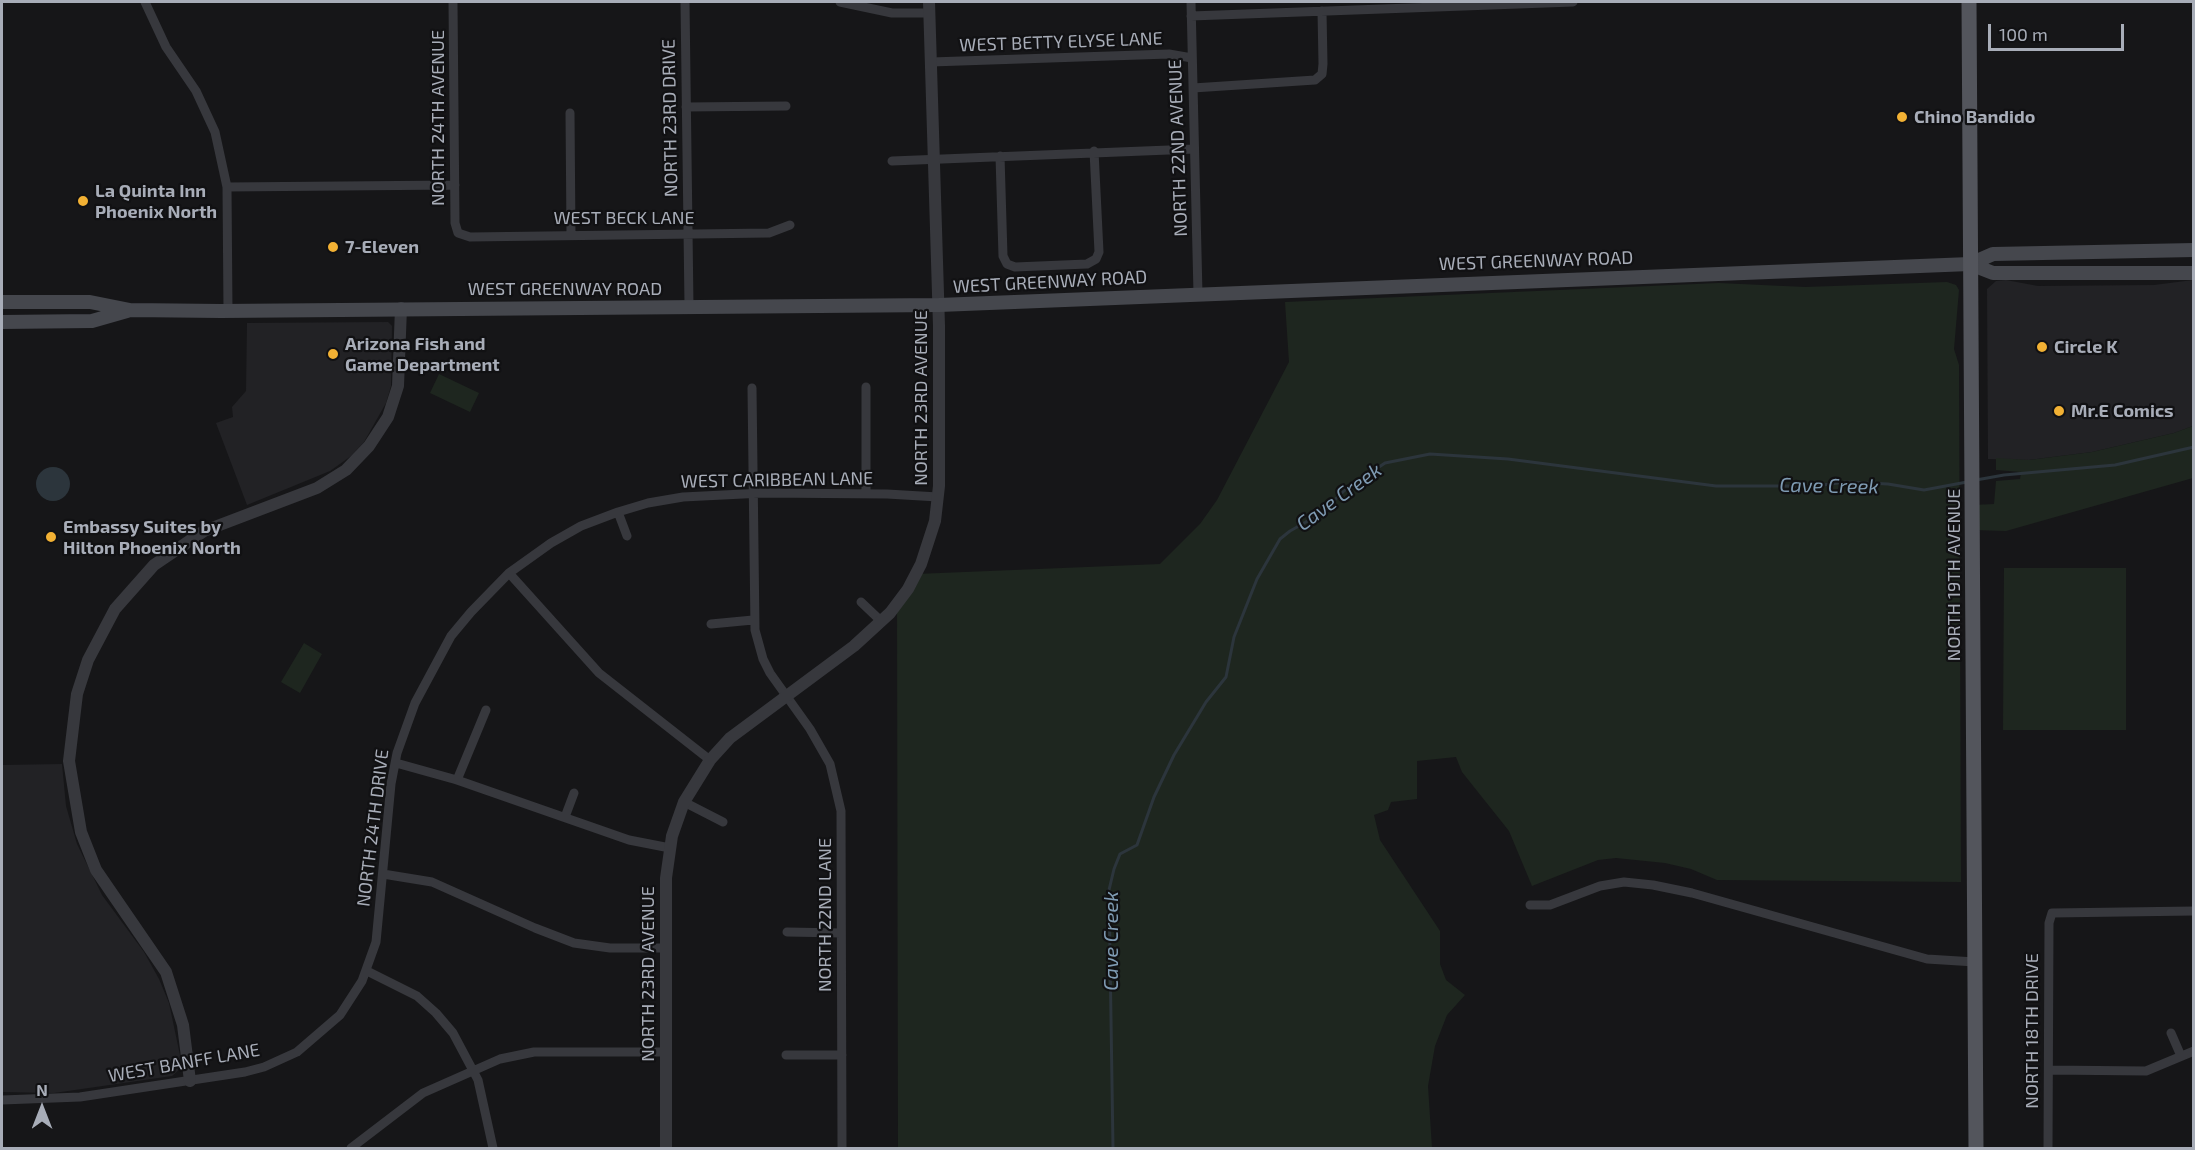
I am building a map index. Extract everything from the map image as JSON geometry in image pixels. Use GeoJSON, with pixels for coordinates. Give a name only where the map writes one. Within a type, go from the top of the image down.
{"type":"FeatureCollection","features":[{"type":"Feature","properties":{"kind":"main road","name":"NORTH 19TH AVENUE"},"geometry":{"type":"LineString","coordinates":[[1970,2],[1976,1149]]}},
{"type":"Feature","properties":{"kind":"main road","name":"WEST GREENWAY ROAD"},"geometry":{"type":"LineString","coordinates":[[2,302],[90,302],[130,310],[228,311],[939,305],[1970,264],[1993,254],[2193,250]]}},
{"type":"Feature","properties":{"kind":"main road","name":"WEST GREENWAY ROAD"},"geometry":{"type":"LineString","coordinates":[[1970,264],[1993,273],[2193,273]]}},
{"type":"Feature","properties":{"kind":"main road","name":"WEST GREENWAY ROAD"},"geometry":{"type":"LineString","coordinates":[[2,322],[92,321],[130,310]]}},
{"type":"Feature","properties":{"kind":"street"},"geometry":{"type":"LineString","coordinates":[[145,2],[166,47],[210,117],[227,187],[228,311]]}},
{"type":"Feature","properties":{"kind":"street","name":"NORTH 24TH AVENUE"},"geometry":{"type":"LineString","coordinates":[[453,2],[455,223],[458,233]]}},
{"type":"Feature","properties":{"kind":"street","name":"NORTH 23RD DRIVE"},"geometry":{"type":"LineString","coordinates":[[685,2],[689,306]]}},
{"type":"Feature","properties":{"kind":"street"},"geometry":{"type":"LineString","coordinates":[[840,2],[892,14],[929,7]]}},
{"type":"Feature","properties":{"kind":"street","name":"NORTH 22ND AVENUE"},"geometry":{"type":"LineString","coordinates":[[1191,2],[1198,294]]}},
{"type":"Feature","properties":{"kind":"street"},"geometry":{"type":"LineString","coordinates":[[1191,16],[1573,2]]}},
{"type":"Feature","properties":{"kind":"street","name":"NORTH 23RD AVENUE"},"geometry":{"type":"LineString","coordinates":[[666,1149],[666,878],[670,848],[684,802],[710,760],[745,725],[854,646],[882,622],[908,589],[921,564],[935,521],[938,497],[939,305],[929,7]]}},
{"type":"Feature","properties":{"kind":"street"},"geometry":{"type":"LineString","coordinates":[[1192,87],[1315,80],[1322,74],[1322,11]]}},
{"type":"Feature","properties":{"kind":"street","name":"WEST BETTY ELYSE LANE"},"geometry":{"type":"LineString","coordinates":[[931,62],[1169,54],[1192,57]]}},
{"type":"Feature","properties":{"kind":"street"},"geometry":{"type":"LineString","coordinates":[[686,107],[786,106]]}},
{"type":"Feature","properties":{"kind":"street"},"geometry":{"type":"LineString","coordinates":[[570,113],[571,235]]}},
{"type":"Feature","properties":{"kind":"street"},"geometry":{"type":"LineString","coordinates":[[892,161],[1194,149]]}},
{"type":"Feature","properties":{"kind":"street"},"geometry":{"type":"LineString","coordinates":[[1000,156],[1003,256],[1007,264],[1015,267],[1087,264],[1096,260],[1099,252],[1094,152]]}},
{"type":"Feature","properties":{"kind":"street"},"geometry":{"type":"LineString","coordinates":[[227,187],[455,185]]}},
{"type":"Feature","properties":{"kind":"street","name":"WEST BECK LANE"},"geometry":{"type":"LineString","coordinates":[[458,233],[470,237],[769,233],[790,225]]}},
{"type":"Feature","properties":{"kind":"street"},"geometry":{"type":"LineString","coordinates":[[190,1081],[183,1025],[166,972],[96,870],[81,832],[69,761],[77,694],[88,660],[115,609],[154,565],[181,544],[220,523],[317,488],[346,470],[369,446],[388,417],[398,386],[401,308]]}},
{"type":"Feature","properties":{"kind":"street"},"geometry":{"type":"LineString","coordinates":[[866,387],[866,494]]}},
{"type":"Feature","properties":{"kind":"street","name":"NORTH 22ND LANE"},"geometry":{"type":"LineString","coordinates":[[752,388],[753,620],[763,659],[819,744],[832,770],[839,795],[842,1149]]}},
{"type":"Feature","properties":{"kind":"street","name":"WEST CARIBBEAN LANE"},"geometry":{"type":"LineString","coordinates":[[509,573],[551,543],[582,526],[659,500],[709,494],[866,494],[938,497]]}},
{"type":"Feature","properties":{"kind":"street"},"geometry":{"type":"LineString","coordinates":[[618,512],[627,536]]}},
{"type":"Feature","properties":{"kind":"street"},"geometry":{"type":"LineString","coordinates":[[509,573],[593,668],[710,760]]}},
{"type":"Feature","properties":{"kind":"street","name":"NORTH 24TH DRIVE"},"geometry":{"type":"LineString","coordinates":[[367,971],[376,942],[396,763],[415,702],[440,654],[471,612],[509,573]]}},
{"type":"Feature","properties":{"kind":"street"},"geometry":{"type":"LineString","coordinates":[[861,602],[882,622]]}},
{"type":"Feature","properties":{"kind":"street"},"geometry":{"type":"LineString","coordinates":[[711,624],[753,620]]}},
{"type":"Feature","properties":{"kind":"street"},"geometry":{"type":"LineString","coordinates":[[458,780],[486,710]]}},
{"type":"Feature","properties":{"kind":"street"},"geometry":{"type":"LineString","coordinates":[[396,763],[458,780],[629,840],[670,848]]}},
{"type":"Feature","properties":{"kind":"street"},"geometry":{"type":"LineString","coordinates":[[566,818],[574,793]]}},
{"type":"Feature","properties":{"kind":"street"},"geometry":{"type":"LineString","coordinates":[[684,802],[723,822]]}},
{"type":"Feature","properties":{"kind":"street"},"geometry":{"type":"LineString","coordinates":[[383,874],[432,882],[574,943],[610,948],[666,948]]}},
{"type":"Feature","properties":{"kind":"street"},"geometry":{"type":"LineString","coordinates":[[1530,905],[1550,905],[1600,886],[1624,882],[1653,885],[1692,893],[1927,959],[1974,962]]}},
{"type":"Feature","properties":{"kind":"street","name":"NORTH 18TH DRIVE"},"geometry":{"type":"LineString","coordinates":[[2048,1149],[2049,923],[2052,913],[2193,911]]}},
{"type":"Feature","properties":{"kind":"street"},"geometry":{"type":"LineString","coordinates":[[787,932],[841,933]]}},
{"type":"Feature","properties":{"kind":"street"},"geometry":{"type":"LineString","coordinates":[[367,971],[401,986],[436,1013],[453,1033],[474,1070],[493,1149]]}},
{"type":"Feature","properties":{"kind":"street","name":"WEST BANFF LANE"},"geometry":{"type":"LineString","coordinates":[[2,1100],[80,1097],[190,1081],[264,1067],[297,1052],[340,1015],[367,971]]}},
{"type":"Feature","properties":{"kind":"street"},"geometry":{"type":"LineString","coordinates":[[2171,1033],[2181,1056]]}},
{"type":"Feature","properties":{"kind":"street"},"geometry":{"type":"LineString","coordinates":[[2049,1070],[2134,1072],[2156,1068],[2193,1051]]}},
{"type":"Feature","properties":{"kind":"street"},"geometry":{"type":"LineString","coordinates":[[351,1149],[423,1094],[500,1059],[534,1052],[666,1052]]}},
{"type":"Feature","properties":{"kind":"street"},"geometry":{"type":"LineString","coordinates":[[786,1055],[842,1054]]}},
{"type":"Feature","properties":{"kind":"shaded area"},"geometry":{"type":"Polygon","coordinates":[[[2006,280],[2038,286],[2154,285],[2193,280],[2193,426],[2174,433],[2092,452],[2029,460],[1988,459],[1987,289],[1996,281],[2006,280]]]}},
{"type":"Feature","properties":{"kind":"shaded area"},"geometry":{"type":"Polygon","coordinates":[[[1947,282],[1956,285],[1959,290],[1954,349],[1959,365],[1961,882],[1717,880],[1691,869],[1665,863],[1616,858],[1598,860],[1532,886],[1509,831],[1462,772],[1456,757],[1417,761],[1417,799],[1391,802],[1388,810],[1374,815],[1380,840],[1440,931],[1440,964],[1446,980],[1465,995],[1447,1015],[1435,1046],[1428,1086],[1432,1148],[898,1148],[897,605],[916,574],[1160,564],[1200,524],[1217,500],[1289,362],[1285,302],[1719,283],[1805,287],[1947,282]]]}},
{"type":"Feature","properties":{"kind":"shaded area"},"geometry":{"type":"Polygon","coordinates":[[[388,322],[392,326],[391,386],[386,403],[364,442],[351,456],[330,471],[247,505],[216,423],[233,417],[232,407],[246,391],[247,323],[388,322]]]}},
{"type":"Feature","properties":{"kind":"shaded area"},"geometry":{"type":"Polygon","coordinates":[[[439,374],[479,393],[470,412],[430,393],[439,374]]]}},
{"type":"Feature","properties":{"kind":"shaded area"},"geometry":{"type":"Polygon","coordinates":[[[2193,426],[2193,478],[2006,531],[1973,530],[1973,505],[1994,504],[1996,481],[2020,479],[2021,472],[1996,470],[1996,458],[2029,460],[2092,452],[2174,433],[2193,426]]]}},
{"type":"Feature","properties":{"kind":"shaded area"},"geometry":{"type":"Polygon","coordinates":[[[53,467],[65,472],[70,484],[65,496],[53,501],[41,496],[36,484],[41,472],[53,467]]]}},
{"type":"Feature","properties":{"kind":"shaded area"},"geometry":{"type":"Polygon","coordinates":[[[2004,568],[2126,568],[2126,730],[2003,730],[2004,568]]]}},
{"type":"Feature","properties":{"kind":"shaded area"},"geometry":{"type":"Polygon","coordinates":[[[304,643],[322,654],[300,693],[281,682],[304,643]]]}},
{"type":"Feature","properties":{"kind":"shaded area"},"geometry":{"type":"Polygon","coordinates":[[[62,764],[66,806],[77,844],[102,895],[144,952],[159,979],[169,1003],[181,1060],[180,1069],[172,1076],[54,1093],[2,1092],[2,765],[62,764]]]}},
{"type":"Feature","properties":{"kind":"waterway","name":"Cave Creek"},"geometry":{"type":"LineString","coordinates":[[1976,480],[2004,475],[2115,465],[2194,447]]}},
{"type":"Feature","properties":{"kind":"waterway","name":"Cave Creek"},"geometry":{"type":"LineString","coordinates":[[1113,1148],[1109,890],[1114,869],[1120,854],[1137,845],[1154,797],[1174,755],[1206,702],[1226,677],[1234,637],[1257,579],[1280,539],[1290,531],[1320,514],[1346,489],[1385,463],[1430,454],[1508,459],[1716,486],[1815,486],[1846,482],[1888,484],[1924,490],[1967,482]]}},
{"type":"Feature","properties":{"kind":"place","name":"Chino Bandido"},"geometry":{"type":"Point","coordinates":[1902,117]}},
{"type":"Feature","properties":{"kind":"place","name":"La Quinta Inn Phoenix North"},"geometry":{"type":"Point","coordinates":[83,201]}},
{"type":"Feature","properties":{"kind":"place","name":"7-Eleven"},"geometry":{"type":"Point","coordinates":[333,247]}},
{"type":"Feature","properties":{"kind":"place","name":"Circle K"},"geometry":{"type":"Point","coordinates":[2042,347]}},
{"type":"Feature","properties":{"kind":"place","name":"Arizona Fish and Game Department"},"geometry":{"type":"Point","coordinates":[333,354]}},
{"type":"Feature","properties":{"kind":"place","name":"Mr.E Comics"},"geometry":{"type":"Point","coordinates":[2059,411]}},
{"type":"Feature","properties":{"kind":"place","name":"Embassy Suites by Hilton Phoenix North"},"geometry":{"type":"Point","coordinates":[51,537]}}]}
